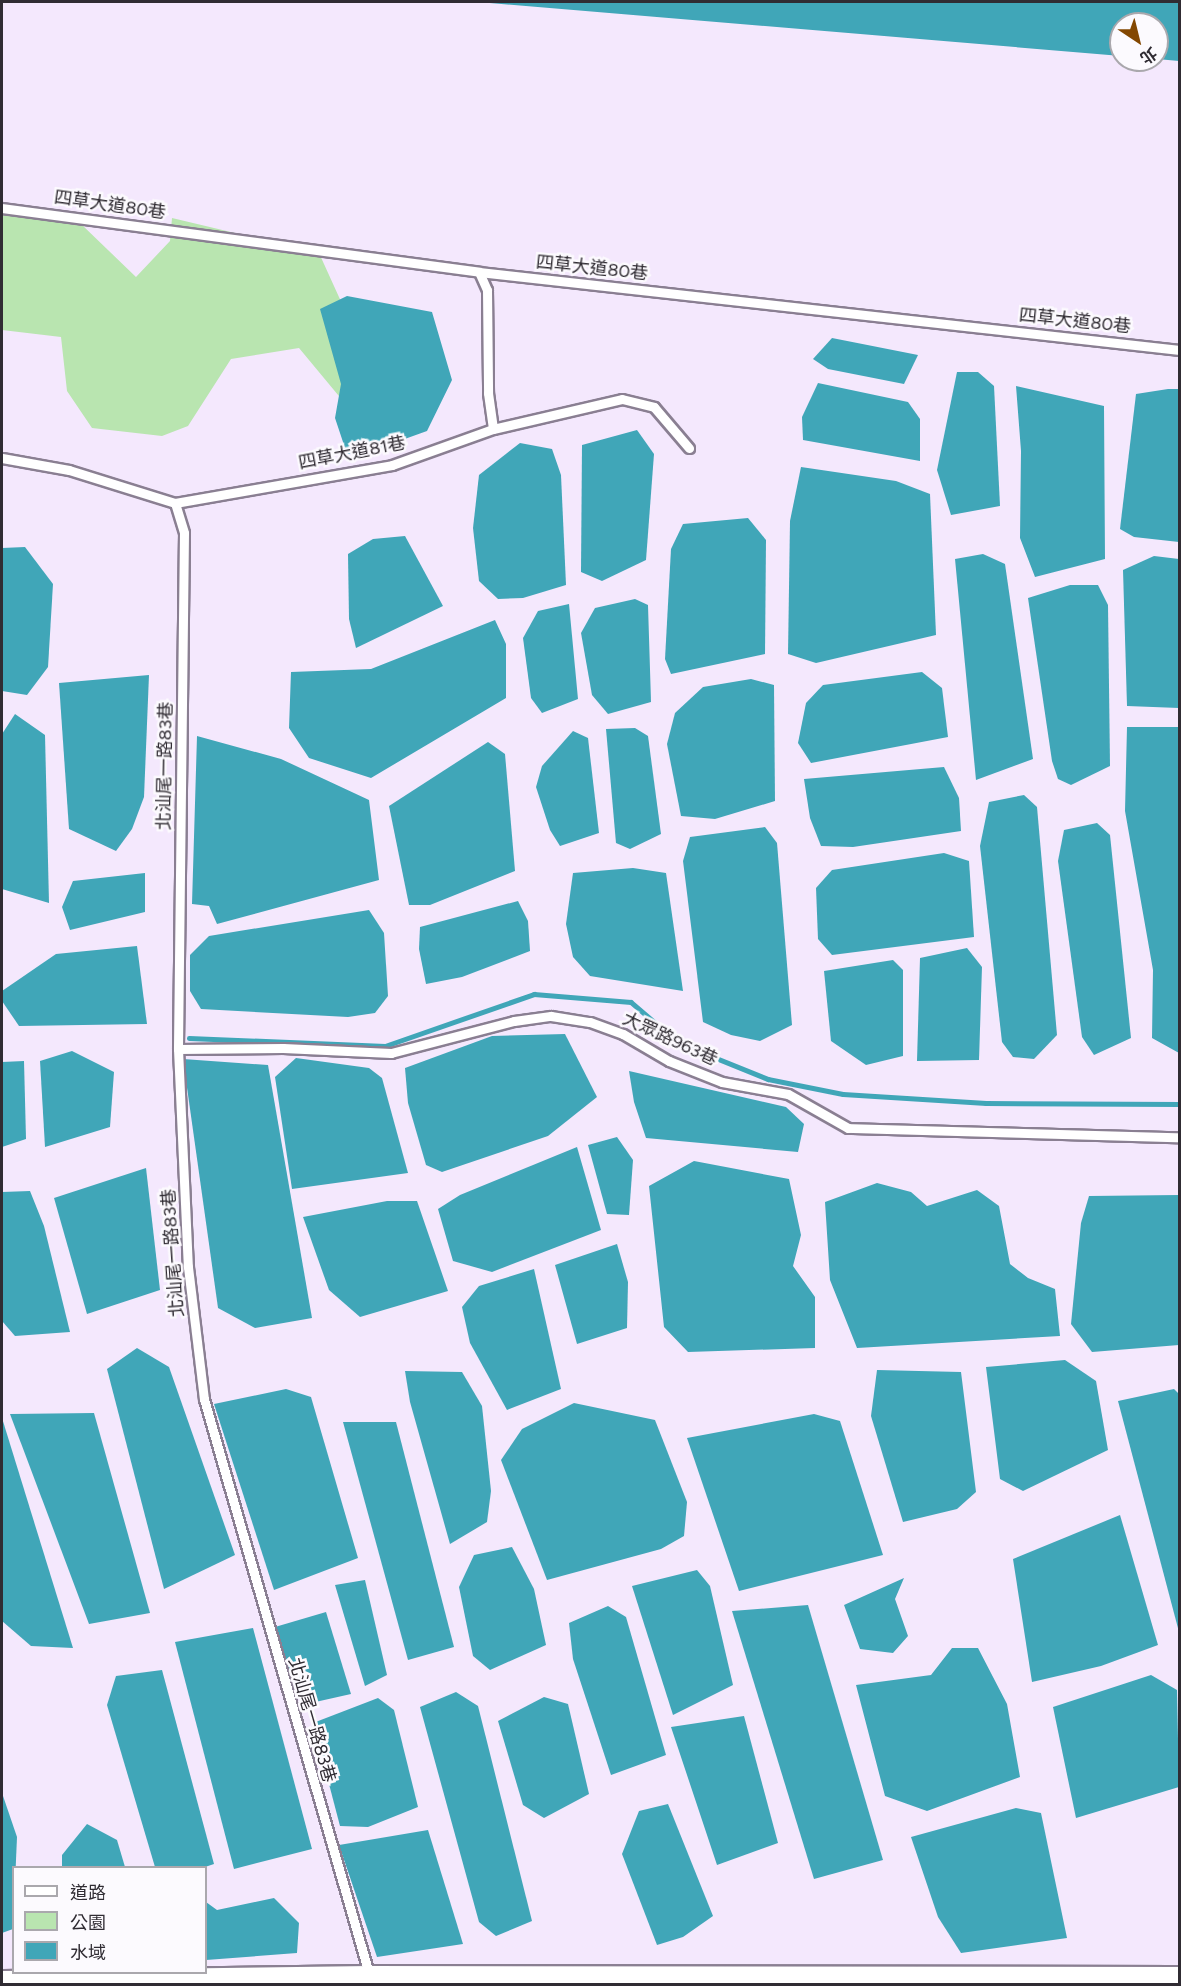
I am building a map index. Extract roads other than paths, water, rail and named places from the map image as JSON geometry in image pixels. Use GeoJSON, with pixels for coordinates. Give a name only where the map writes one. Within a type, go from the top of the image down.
{"type":"FeatureCollection","features":[{"type":"Feature","properties":{"kind":"street"},"geometry":{"type":"LineString","coordinates":[[4,1984],[1179,1980]]}},
{"type":"Feature","properties":{"kind":"lane","name":"四草大道80巷"},"geometry":{"type":"LineString","coordinates":[[2,208],[479,272],[1179,350]]}},
{"type":"Feature","properties":{"kind":"lane"},"geometry":{"type":"LineString","coordinates":[[479,272],[487,290],[488,393],[493,429]]}},
{"type":"Feature","properties":{"kind":"lane","name":"四草大道81巷"},"geometry":{"type":"LineString","coordinates":[[2,458],[69,470],[175,503],[392,465],[493,429],[622,399],[654,407],[689,448]]}},
{"type":"Feature","properties":{"kind":"lane","name":"北汕尾一路83巷"},"geometry":{"type":"LineString","coordinates":[[175,503],[184,533],[178,1049],[188,1267],[204,1399],[371,1982]]}},
{"type":"Feature","properties":{"kind":"lane","name":"大眾路963巷"},"geometry":{"type":"LineString","coordinates":[[178,1049],[283,1048],[391,1053],[514,1021],[550,1016],[623,1034],[669,1061],[722,1082],[788,1094],[848,1128],[1179,1137]]}},
{"type":"Feature","properties":{"kind":"water"},"geometry":{"type":"Polygon","coordinates":[[[478,2],[1179,2],[1179,61],[1169,60],[1169,12],[1109,12],[1109,55],[478,2]]]}},
{"type":"Feature","properties":{"kind":"water"},"geometry":{"type":"Polygon","coordinates":[[[347,296],[432,312],[452,380],[427,431],[374,450],[347,454],[335,418],[341,384],[320,309],[347,296]]]}},
{"type":"Feature","properties":{"kind":"water"},"geometry":{"type":"Polygon","coordinates":[[[832,338],[918,355],[904,384],[828,369],[813,359],[832,338]]]}},
{"type":"Feature","properties":{"kind":"water"},"geometry":{"type":"Polygon","coordinates":[[[957,372],[978,372],[994,386],[1000,506],[951,515],[937,470],[957,372]]]}},
{"type":"Feature","properties":{"kind":"water"},"geometry":{"type":"Polygon","coordinates":[[[818,383],[908,402],[920,419],[920,461],[803,440],[802,417],[818,383]]]}},
{"type":"Feature","properties":{"kind":"water"},"geometry":{"type":"Polygon","coordinates":[[[1016,386],[1104,406],[1105,559],[1035,577],[1020,538],[1021,451],[1016,386]]]}},
{"type":"Feature","properties":{"kind":"water"},"geometry":{"type":"Polygon","coordinates":[[[1179,389],[1179,542],[1134,537],[1120,529],[1136,394],[1179,389]]]}},
{"type":"Feature","properties":{"kind":"water"},"geometry":{"type":"Polygon","coordinates":[[[637,430],[654,454],[646,560],[602,581],[581,572],[582,445],[637,430]]]}},
{"type":"Feature","properties":{"kind":"water"},"geometry":{"type":"Polygon","coordinates":[[[520,443],[552,449],[561,475],[566,585],[523,598],[498,599],[479,581],[473,528],[479,475],[520,443]]]}},
{"type":"Feature","properties":{"kind":"water"},"geometry":{"type":"Polygon","coordinates":[[[801,467],[896,481],[930,494],[936,635],[816,663],[788,654],[790,521],[801,467]]]}},
{"type":"Feature","properties":{"kind":"water"},"geometry":{"type":"Polygon","coordinates":[[[748,518],[766,540],[765,654],[671,674],[665,659],[671,549],[683,524],[748,518]]]}},
{"type":"Feature","properties":{"kind":"water"},"geometry":{"type":"Polygon","coordinates":[[[405,536],[443,606],[356,648],[349,619],[348,554],[373,539],[405,536]]]}},
{"type":"Feature","properties":{"kind":"water"},"geometry":{"type":"Polygon","coordinates":[[[25,547],[53,584],[48,667],[27,695],[2,691],[2,548],[25,547]]]}},
{"type":"Feature","properties":{"kind":"water"},"geometry":{"type":"Polygon","coordinates":[[[983,554],[1005,564],[1033,759],[976,780],[955,559],[983,554]]]}},
{"type":"Feature","properties":{"kind":"water"},"geometry":{"type":"Polygon","coordinates":[[[1154,556],[1179,559],[1179,708],[1127,706],[1123,570],[1154,556]]]}},
{"type":"Feature","properties":{"kind":"water"},"geometry":{"type":"Polygon","coordinates":[[[1070,585],[1098,585],[1108,605],[1110,766],[1071,785],[1058,779],[1052,761],[1028,598],[1070,585]]]}},
{"type":"Feature","properties":{"kind":"water"},"geometry":{"type":"Polygon","coordinates":[[[635,599],[648,605],[651,702],[608,714],[592,695],[581,633],[595,608],[635,599]]]}},
{"type":"Feature","properties":{"kind":"water"},"geometry":{"type":"Polygon","coordinates":[[[569,604],[578,699],[542,713],[531,698],[523,638],[538,611],[569,604]]]}},
{"type":"Feature","properties":{"kind":"water"},"geometry":{"type":"Polygon","coordinates":[[[495,620],[506,644],[506,698],[371,778],[309,758],[289,728],[291,672],[371,669],[495,620]]]}},
{"type":"Feature","properties":{"kind":"water"},"geometry":{"type":"Polygon","coordinates":[[[922,672],[942,688],[948,737],[811,763],[798,743],[806,703],[823,685],[922,672]]]}},
{"type":"Feature","properties":{"kind":"water"},"geometry":{"type":"Polygon","coordinates":[[[149,675],[144,797],[132,829],[116,851],[69,829],[59,683],[149,675]]]}},
{"type":"Feature","properties":{"kind":"water"},"geometry":{"type":"Polygon","coordinates":[[[751,679],[774,685],[775,801],[715,819],[681,816],[667,744],[675,713],[703,687],[751,679]]]}},
{"type":"Feature","properties":{"kind":"water"},"geometry":{"type":"Polygon","coordinates":[[[15,714],[45,735],[49,903],[2,889],[2,734],[15,714]]]}},
{"type":"Feature","properties":{"kind":"water"},"geometry":{"type":"Polygon","coordinates":[[[1127,727],[1179,727],[1179,1053],[1152,1038],[1153,970],[1125,811],[1127,727]]]}},
{"type":"Feature","properties":{"kind":"water"},"geometry":{"type":"Polygon","coordinates":[[[635,728],[648,736],[661,834],[630,849],[616,843],[606,729],[635,728]]]}},
{"type":"Feature","properties":{"kind":"water"},"geometry":{"type":"Polygon","coordinates":[[[573,731],[588,738],[599,833],[560,846],[550,830],[536,787],[542,766],[573,731]]]}},
{"type":"Feature","properties":{"kind":"water"},"geometry":{"type":"Polygon","coordinates":[[[197,736],[281,759],[369,800],[379,880],[217,924],[209,906],[192,904],[197,736]]]}},
{"type":"Feature","properties":{"kind":"water"},"geometry":{"type":"Polygon","coordinates":[[[488,742],[505,754],[515,871],[430,905],[409,905],[389,806],[488,742]]]}},
{"type":"Feature","properties":{"kind":"water"},"geometry":{"type":"Polygon","coordinates":[[[944,767],[959,798],[961,831],[853,847],[821,846],[810,818],[804,779],[944,767]]]}},
{"type":"Feature","properties":{"kind":"water"},"geometry":{"type":"Polygon","coordinates":[[[1024,795],[1037,807],[1057,1035],[1034,1059],[1013,1057],[1002,1042],[980,846],[989,802],[1024,795]]]}},
{"type":"Feature","properties":{"kind":"water"},"geometry":{"type":"Polygon","coordinates":[[[1097,823],[1110,835],[1131,1038],[1094,1055],[1082,1037],[1058,861],[1064,830],[1097,823]]]}},
{"type":"Feature","properties":{"kind":"water"},"geometry":{"type":"Polygon","coordinates":[[[765,827],[777,843],[792,1025],[760,1041],[731,1035],[703,1022],[683,861],[690,837],[765,827]]]}},
{"type":"Feature","properties":{"kind":"water"},"geometry":{"type":"Polygon","coordinates":[[[944,853],[969,861],[974,937],[832,955],[818,939],[816,888],[832,870],[944,853]]]}},
{"type":"Feature","properties":{"kind":"water"},"geometry":{"type":"Polygon","coordinates":[[[633,868],[666,873],[683,991],[590,976],[573,957],[566,924],[573,873],[633,868]]]}},
{"type":"Feature","properties":{"kind":"water"},"geometry":{"type":"Polygon","coordinates":[[[145,873],[145,912],[70,930],[62,907],[73,881],[145,873]]]}},
{"type":"Feature","properties":{"kind":"water"},"geometry":{"type":"Polygon","coordinates":[[[518,901],[528,921],[530,951],[462,977],[426,984],[419,949],[420,927],[518,901]]]}},
{"type":"Feature","properties":{"kind":"water"},"geometry":{"type":"Polygon","coordinates":[[[369,910],[384,933],[388,996],[375,1013],[348,1017],[201,1009],[190,991],[190,955],[209,936],[369,910]]]}},
{"type":"Feature","properties":{"kind":"water"},"geometry":{"type":"Polygon","coordinates":[[[137,946],[147,1024],[19,1026],[2,1001],[2,991],[56,954],[137,946]]]}},
{"type":"Feature","properties":{"kind":"water"},"geometry":{"type":"Polygon","coordinates":[[[967,948],[982,967],[979,1060],[917,1061],[920,958],[967,948]]]}},
{"type":"Feature","properties":{"kind":"water"},"geometry":{"type":"Polygon","coordinates":[[[893,960],[903,970],[903,1056],[866,1065],[831,1041],[824,971],[893,960]]]}},
{"type":"Feature","properties":{"kind":"water"},"geometry":{"type":"Polygon","coordinates":[[[565,1034],[597,1097],[548,1136],[442,1172],[426,1165],[408,1103],[405,1068],[492,1036],[565,1034]]]}},
{"type":"Feature","properties":{"kind":"water"},"geometry":{"type":"Polygon","coordinates":[[[72,1051],[114,1072],[110,1127],[45,1147],[40,1061],[72,1051]]]}},
{"type":"Feature","properties":{"kind":"water"},"geometry":{"type":"Polygon","coordinates":[[[296,1058],[369,1068],[382,1078],[408,1173],[292,1189],[275,1077],[296,1058]]]}},
{"type":"Feature","properties":{"kind":"water"},"geometry":{"type":"Polygon","coordinates":[[[183,1059],[268,1065],[312,1318],[255,1328],[218,1308],[183,1059]]]}},
{"type":"Feature","properties":{"kind":"water"},"geometry":{"type":"Polygon","coordinates":[[[24,1061],[26,1139],[2,1147],[2,1062],[24,1061]]]}},
{"type":"Feature","properties":{"kind":"water"},"geometry":{"type":"Polygon","coordinates":[[[629,1071],[786,1107],[804,1124],[798,1152],[646,1138],[634,1102],[629,1071]]]}},
{"type":"Feature","properties":{"kind":"water"},"geometry":{"type":"Polygon","coordinates":[[[617,1137],[633,1160],[629,1215],[607,1214],[588,1145],[617,1137]]]}},
{"type":"Feature","properties":{"kind":"water"},"geometry":{"type":"Polygon","coordinates":[[[577,1147],[601,1230],[492,1272],[453,1261],[438,1209],[460,1195],[577,1147]]]}},
{"type":"Feature","properties":{"kind":"water"},"geometry":{"type":"Polygon","coordinates":[[[694,1161],[789,1179],[801,1235],[793,1266],[815,1297],[815,1348],[688,1352],[664,1327],[649,1186],[694,1161]]]}},
{"type":"Feature","properties":{"kind":"water"},"geometry":{"type":"Polygon","coordinates":[[[146,1168],[160,1290],[87,1314],[54,1198],[146,1168]]]}},
{"type":"Feature","properties":{"kind":"water"},"geometry":{"type":"Polygon","coordinates":[[[877,1183],[911,1192],[927,1206],[977,1190],[999,1206],[1010,1264],[1028,1278],[1055,1289],[1060,1336],[857,1348],[830,1280],[825,1202],[877,1183]]]}},
{"type":"Feature","properties":{"kind":"water"},"geometry":{"type":"Polygon","coordinates":[[[30,1191],[44,1226],[70,1332],[15,1336],[2,1321],[2,1192],[30,1191]]]}},
{"type":"Feature","properties":{"kind":"water"},"geometry":{"type":"Polygon","coordinates":[[[1179,1195],[1179,1345],[1092,1352],[1071,1324],[1081,1223],[1089,1196],[1179,1195]]]}},
{"type":"Feature","properties":{"kind":"water"},"geometry":{"type":"Polygon","coordinates":[[[387,1201],[417,1201],[448,1291],[360,1317],[329,1290],[303,1217],[387,1201]]]}},
{"type":"Feature","properties":{"kind":"water"},"geometry":{"type":"Polygon","coordinates":[[[617,1244],[628,1282],[627,1328],[577,1344],[555,1265],[617,1244]]]}},
{"type":"Feature","properties":{"kind":"water"},"geometry":{"type":"Polygon","coordinates":[[[534,1269],[561,1389],[507,1410],[470,1343],[462,1307],[479,1286],[534,1269]]]}},
{"type":"Feature","properties":{"kind":"water"},"geometry":{"type":"Polygon","coordinates":[[[137,1348],[169,1367],[235,1555],[164,1589],[107,1369],[137,1348]]]}},
{"type":"Feature","properties":{"kind":"water"},"geometry":{"type":"Polygon","coordinates":[[[1065,1360],[1096,1381],[1108,1450],[1023,1491],[1000,1479],[986,1367],[1065,1360]]]}},
{"type":"Feature","properties":{"kind":"water"},"geometry":{"type":"Polygon","coordinates":[[[877,1370],[961,1372],[976,1492],[957,1509],[903,1522],[871,1416],[877,1370]]]}},
{"type":"Feature","properties":{"kind":"water"},"geometry":{"type":"Polygon","coordinates":[[[405,1371],[462,1372],[482,1406],[491,1491],[487,1522],[450,1544],[410,1402],[405,1371]]]}},
{"type":"Feature","properties":{"kind":"water"},"geometry":{"type":"Polygon","coordinates":[[[286,1389],[311,1397],[358,1558],[274,1590],[214,1404],[286,1389]]]}},
{"type":"Feature","properties":{"kind":"water"},"geometry":{"type":"Polygon","coordinates":[[[1174,1389],[1180,1395],[1179,1632],[1118,1401],[1174,1389]]]}},
{"type":"Feature","properties":{"kind":"water"},"geometry":{"type":"Polygon","coordinates":[[[574,1403],[655,1420],[687,1502],[684,1536],[661,1549],[547,1580],[501,1460],[522,1429],[574,1403]]]}},
{"type":"Feature","properties":{"kind":"water"},"geometry":{"type":"Polygon","coordinates":[[[94,1413],[150,1613],[89,1624],[10,1414],[94,1413]]]}},
{"type":"Feature","properties":{"kind":"water"},"geometry":{"type":"Polygon","coordinates":[[[814,1414],[840,1421],[883,1555],[739,1591],[687,1438],[814,1414]]]}},
{"type":"Feature","properties":{"kind":"water"},"geometry":{"type":"Polygon","coordinates":[[[2,1418],[73,1648],[31,1646],[2,1621],[2,1418]]]}},
{"type":"Feature","properties":{"kind":"water"},"geometry":{"type":"Polygon","coordinates":[[[343,1422],[396,1422],[454,1647],[408,1660],[343,1422]]]}},
{"type":"Feature","properties":{"kind":"water"},"geometry":{"type":"Polygon","coordinates":[[[1120,1515],[1158,1645],[1101,1666],[1032,1682],[1013,1559],[1120,1515]]]}},
{"type":"Feature","properties":{"kind":"water"},"geometry":{"type":"Polygon","coordinates":[[[512,1547],[534,1589],[546,1645],[490,1670],[473,1656],[459,1587],[474,1555],[512,1547]]]}},
{"type":"Feature","properties":{"kind":"water"},"geometry":{"type":"Polygon","coordinates":[[[697,1570],[710,1586],[733,1685],[673,1715],[632,1586],[697,1570]]]}},
{"type":"Feature","properties":{"kind":"water"},"geometry":{"type":"Polygon","coordinates":[[[904,1578],[895,1599],[908,1636],[893,1653],[860,1649],[844,1605],[904,1578]]]}},
{"type":"Feature","properties":{"kind":"water"},"geometry":{"type":"Polygon","coordinates":[[[365,1580],[387,1675],[365,1686],[335,1585],[365,1580]]]}},
{"type":"Feature","properties":{"kind":"water"},"geometry":{"type":"Polygon","coordinates":[[[808,1605],[883,1860],[814,1879],[732,1611],[808,1605]]]}},
{"type":"Feature","properties":{"kind":"water"},"geometry":{"type":"Polygon","coordinates":[[[608,1606],[626,1617],[666,1755],[611,1775],[573,1659],[569,1623],[608,1606]]]}},
{"type":"Feature","properties":{"kind":"water"},"geometry":{"type":"Polygon","coordinates":[[[326,1612],[351,1694],[302,1705],[275,1627],[326,1612]]]}},
{"type":"Feature","properties":{"kind":"water"},"geometry":{"type":"Polygon","coordinates":[[[253,1628],[312,1849],[234,1869],[175,1642],[253,1628]]]}},
{"type":"Feature","properties":{"kind":"water"},"geometry":{"type":"Polygon","coordinates":[[[952,1648],[978,1648],[1007,1704],[1020,1777],[927,1811],[885,1796],[856,1685],[931,1675],[952,1648]]]}},
{"type":"Feature","properties":{"kind":"water"},"geometry":{"type":"Polygon","coordinates":[[[162,1670],[214,1864],[207,1866],[155,1866],[107,1705],[116,1676],[162,1670]]]}},
{"type":"Feature","properties":{"kind":"water"},"geometry":{"type":"Polygon","coordinates":[[[1151,1675],[1177,1690],[1179,1787],[1076,1818],[1053,1707],[1151,1675]]]}},
{"type":"Feature","properties":{"kind":"water"},"geometry":{"type":"Polygon","coordinates":[[[456,1692],[478,1706],[532,1921],[496,1936],[479,1922],[420,1707],[456,1692]]]}},
{"type":"Feature","properties":{"kind":"water"},"geometry":{"type":"Polygon","coordinates":[[[544,1697],[568,1704],[589,1794],[544,1818],[523,1805],[498,1721],[544,1697]]]}},
{"type":"Feature","properties":{"kind":"water"},"geometry":{"type":"Polygon","coordinates":[[[378,1698],[394,1710],[418,1807],[368,1827],[340,1826],[313,1723],[378,1698]]]}},
{"type":"Feature","properties":{"kind":"water"},"geometry":{"type":"Polygon","coordinates":[[[744,1716],[778,1843],[717,1865],[671,1727],[744,1716]]]}},
{"type":"Feature","properties":{"kind":"water"},"geometry":{"type":"Polygon","coordinates":[[[2,1793],[17,1837],[16,1866],[12,1866],[12,1929],[2,1933],[2,1793]]]}},
{"type":"Feature","properties":{"kind":"water"},"geometry":{"type":"Polygon","coordinates":[[[668,1804],[713,1916],[683,1937],[657,1945],[622,1854],[639,1811],[668,1804]]]}},
{"type":"Feature","properties":{"kind":"water"},"geometry":{"type":"Polygon","coordinates":[[[1016,1808],[1041,1813],[1067,1938],[961,1953],[938,1917],[911,1837],[1016,1808]]]}},
{"type":"Feature","properties":{"kind":"water"},"geometry":{"type":"Polygon","coordinates":[[[87,1824],[117,1840],[125,1866],[62,1866],[62,1855],[87,1824]]]}},
{"type":"Feature","properties":{"kind":"water"},"geometry":{"type":"Polygon","coordinates":[[[428,1830],[463,1944],[377,1957],[339,1845],[428,1830]]]}},
{"type":"Feature","properties":{"kind":"water"},"geometry":{"type":"Polygon","coordinates":[[[274,1898],[299,1923],[297,1953],[207,1960],[207,1903],[217,1910],[274,1898]]]}},
{"type":"Feature","properties":{"kind":"waterway"},"geometry":{"type":"LineString","coordinates":[[189,1038],[385,1046],[534,994],[631,1002],[679,1043],[768,1079],[843,1094],[986,1103],[1180,1104]]}}]}
